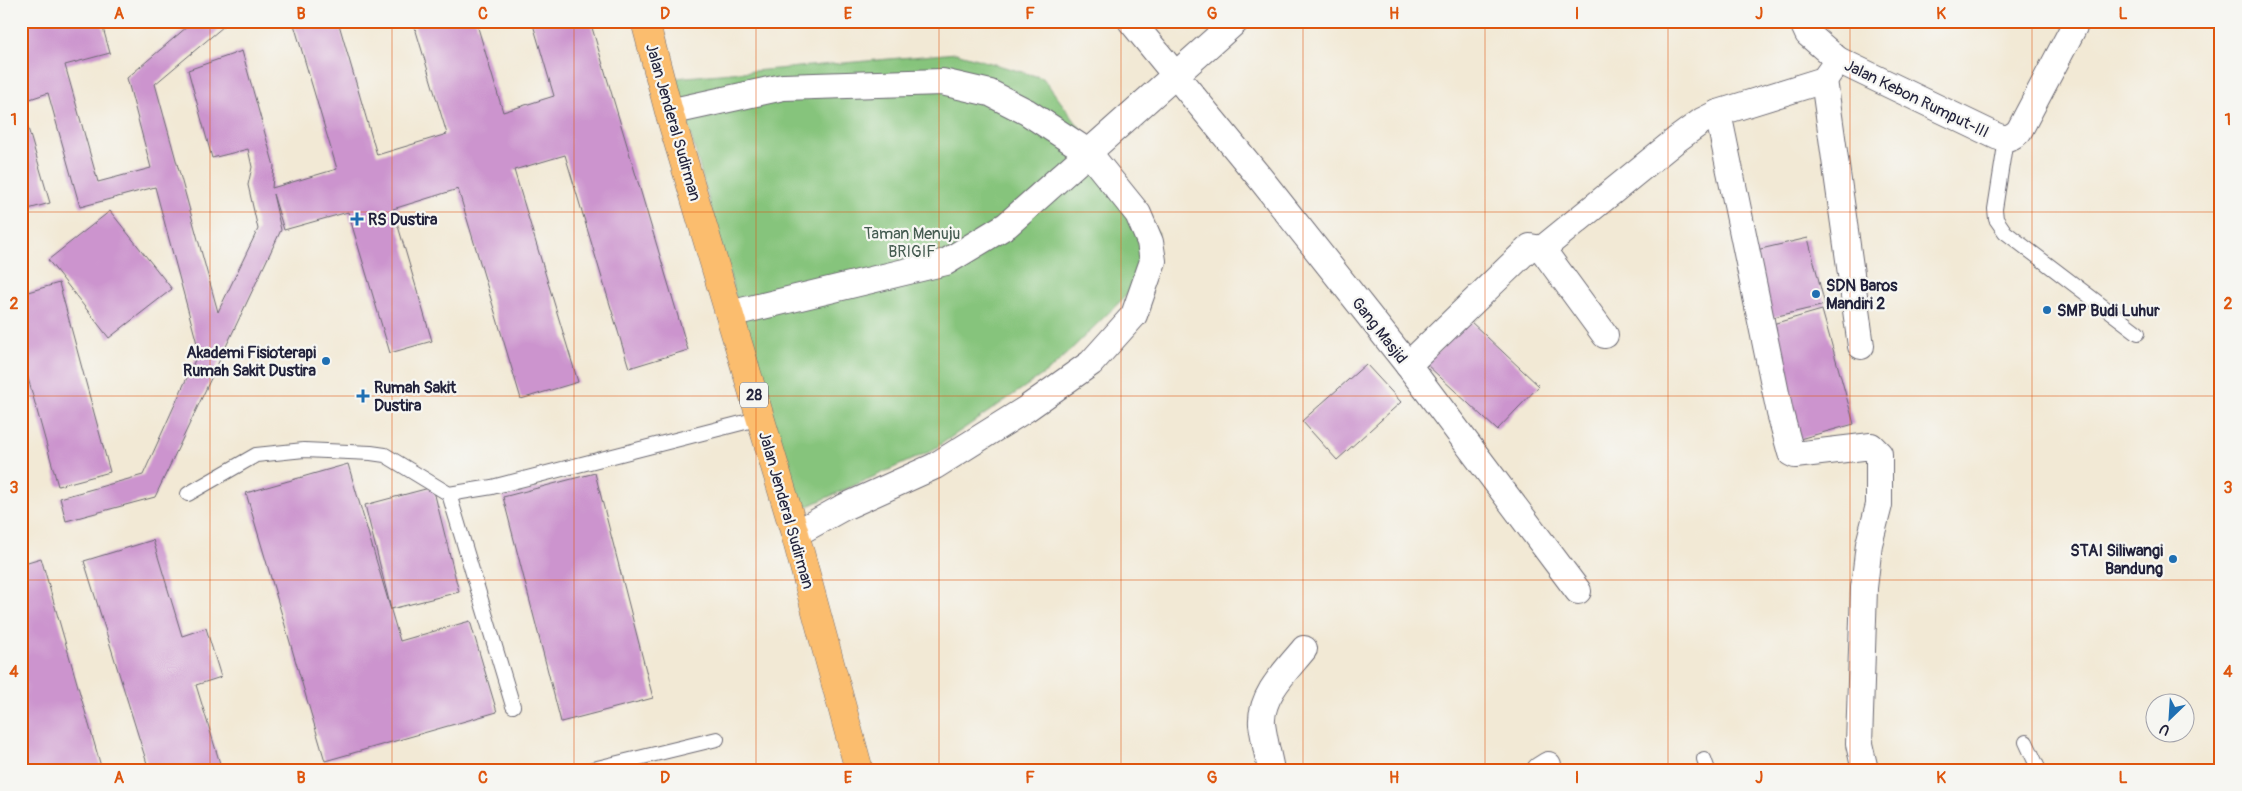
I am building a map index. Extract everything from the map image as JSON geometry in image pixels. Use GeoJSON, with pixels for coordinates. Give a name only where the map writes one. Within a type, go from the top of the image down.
{"type":"FeatureCollection","features":[{"type":"Feature","properties":{"kind":"main road","name":"Jalan Jenderal Sudirman"},"geometry":{"type":"LineString","coordinates":[[645,21],[729,314],[795,534],[859,770]]}},
{"type":"Feature","properties":{"kind":"street","name":"Gang Masjid"},"geometry":{"type":"LineString","coordinates":[[1132,21],[1260,178],[1408,365],[1578,591]]}},
{"type":"Feature","properties":{"kind":"street"},"geometry":{"type":"LineString","coordinates":[[729,314],[946,262],[1006,226],[1236,21]]}},
{"type":"Feature","properties":{"kind":"street","name":"Jalan Kebon Rumput-III"},"geometry":{"type":"LineString","coordinates":[[1802,21],[1831,70],[2006,139],[2019,131],[2077,21]]}},
{"type":"Feature","properties":{"kind":"street"},"geometry":{"type":"LineString","coordinates":[[1542,249],[1702,121],[1718,113],[1831,70],[1861,346]]}},
{"type":"Feature","properties":{"kind":"street"},"geometry":{"type":"LineString","coordinates":[[670,112],[783,87],[942,82],[990,93],[1026,112],[1088,152],[1138,214],[1150,242],[1153,261],[1134,315],[1091,363],[1026,409],[935,466],[842,508],[795,534]]}},
{"type":"Feature","properties":{"kind":"street"},"geometry":{"type":"LineString","coordinates":[[1718,113],[1780,413],[1791,454],[1872,446],[1879,454],[1879,505],[1869,544],[1864,588],[1859,744],[1865,770]]}},
{"type":"Feature","properties":{"kind":"street"},"geometry":{"type":"LineString","coordinates":[[1408,365],[1530,247],[1542,249],[1605,335]]}},
{"type":"Feature","properties":{"kind":"street"},"geometry":{"type":"LineString","coordinates":[[1271,770],[1262,723],[1264,710],[1273,688],[1304,649]]}},
{"type":"Feature","properties":{"kind":"lane"},"geometry":{"type":"LineString","coordinates":[[2006,139],[1995,208],[1996,219],[2005,232],[2138,333]]}},
{"type":"Feature","properties":{"kind":"lane"},"geometry":{"type":"LineString","coordinates":[[188,494],[256,456],[304,450],[371,452],[385,455],[450,494],[492,487],[761,418]]}},
{"type":"Feature","properties":{"kind":"lane"},"geometry":{"type":"LineString","coordinates":[[450,494],[513,706]]}},
{"type":"Feature","properties":{"kind":"lane"},"geometry":{"type":"LineString","coordinates":[[588,770],[717,739]]}},
{"type":"Feature","properties":{"kind":"lane"},"geometry":{"type":"LineString","coordinates":[[2026,742],[2039,770]]}},
{"type":"Feature","properties":{"kind":"green space","name":"Taman Menuju BRIGIF"},"geometry":{"type":"Polygon","coordinates":[[[956,53],[1043,78],[1158,233],[1137,285],[1051,369],[931,451],[795,512],[675,78],[956,53]]]}},
{"type":"Feature","properties":{"kind":"building"},"geometry":{"type":"Polygon","coordinates":[[[21,21],[101,21],[110,53],[65,65],[98,182],[151,168],[127,78],[194,21],[230,21],[155,84],[218,312],[258,229],[248,185],[252,167],[248,149],[212,158],[188,70],[242,51],[274,166],[272,188],[337,169],[293,21],[338,21],[377,155],[447,134],[413,21],[476,21],[503,112],[554,96],[532,21],[590,21],[688,350],[629,368],[565,155],[514,170],[578,382],[521,399],[458,189],[393,209],[432,341],[390,353],[348,212],[284,230],[273,194],[281,230],[155,497],[66,521],[60,498],[143,475],[199,351],[155,187],[80,207],[48,93],[21,102],[21,21]]]}},
{"type":"Feature","properties":{"kind":"building"},"geometry":{"type":"Polygon","coordinates":[[[21,104],[50,203],[21,211],[21,104]]]}},
{"type":"Feature","properties":{"kind":"building"},"geometry":{"type":"Polygon","coordinates":[[[110,211],[172,289],[109,338],[48,260],[110,211]]]}},
{"type":"Feature","properties":{"kind":"building"},"geometry":{"type":"Polygon","coordinates":[[[1808,238],[1825,305],[1769,318],[1752,251],[1808,238]]]}},
{"type":"Feature","properties":{"kind":"building"},"geometry":{"type":"Polygon","coordinates":[[[59,283],[110,472],[58,486],[21,353],[21,294],[59,283]]]}},
{"type":"Feature","properties":{"kind":"building"},"geometry":{"type":"Polygon","coordinates":[[[1822,310],[1854,424],[1796,440],[1769,325],[1822,310]]]}},
{"type":"Feature","properties":{"kind":"building"},"geometry":{"type":"Polygon","coordinates":[[[1469,320],[1539,386],[1497,430],[1426,364],[1469,320]]]}},
{"type":"Feature","properties":{"kind":"building"},"geometry":{"type":"Polygon","coordinates":[[[1366,364],[1401,402],[1337,460],[1302,421],[1366,364]]]}},
{"type":"Feature","properties":{"kind":"building"},"geometry":{"type":"Polygon","coordinates":[[[348,464],[400,641],[470,621],[497,712],[325,761],[246,493],[348,464]]]}},
{"type":"Feature","properties":{"kind":"building"},"geometry":{"type":"Polygon","coordinates":[[[595,473],[653,698],[561,722],[503,497],[595,473]]]}},
{"type":"Feature","properties":{"kind":"building"},"geometry":{"type":"Polygon","coordinates":[[[433,487],[459,592],[391,609],[365,505],[433,487]]]}},
{"type":"Feature","properties":{"kind":"building"},"geometry":{"type":"Polygon","coordinates":[[[153,540],[182,636],[206,628],[221,677],[196,685],[222,770],[149,770],[84,561],[153,540]]]}},
{"type":"Feature","properties":{"kind":"building"},"geometry":{"type":"Polygon","coordinates":[[[41,558],[102,770],[21,770],[21,564],[41,558]]]}},
{"type":"Feature","properties":{"kind":"place","name":"RS Dustira"},"geometry":{"type":"Point","coordinates":[357,219]}},
{"type":"Feature","properties":{"kind":"place","name":"SDN Baros Mandiri 2"},"geometry":{"type":"Point","coordinates":[1816,294]}},
{"type":"Feature","properties":{"kind":"place","name":"SMP Budi Luhur"},"geometry":{"type":"Point","coordinates":[2047,310]}},
{"type":"Feature","properties":{"kind":"place","name":"Akademi Fisioterapi Rumah Sakit Dustira"},"geometry":{"type":"Point","coordinates":[326,361]}},
{"type":"Feature","properties":{"kind":"place","name":"Rumah Sakit Dustira"},"geometry":{"type":"Point","coordinates":[363,396]}},
{"type":"Feature","properties":{"kind":"place","name":"STAI Siliwangi Bandung"},"geometry":{"type":"Point","coordinates":[2173,559]}}]}
